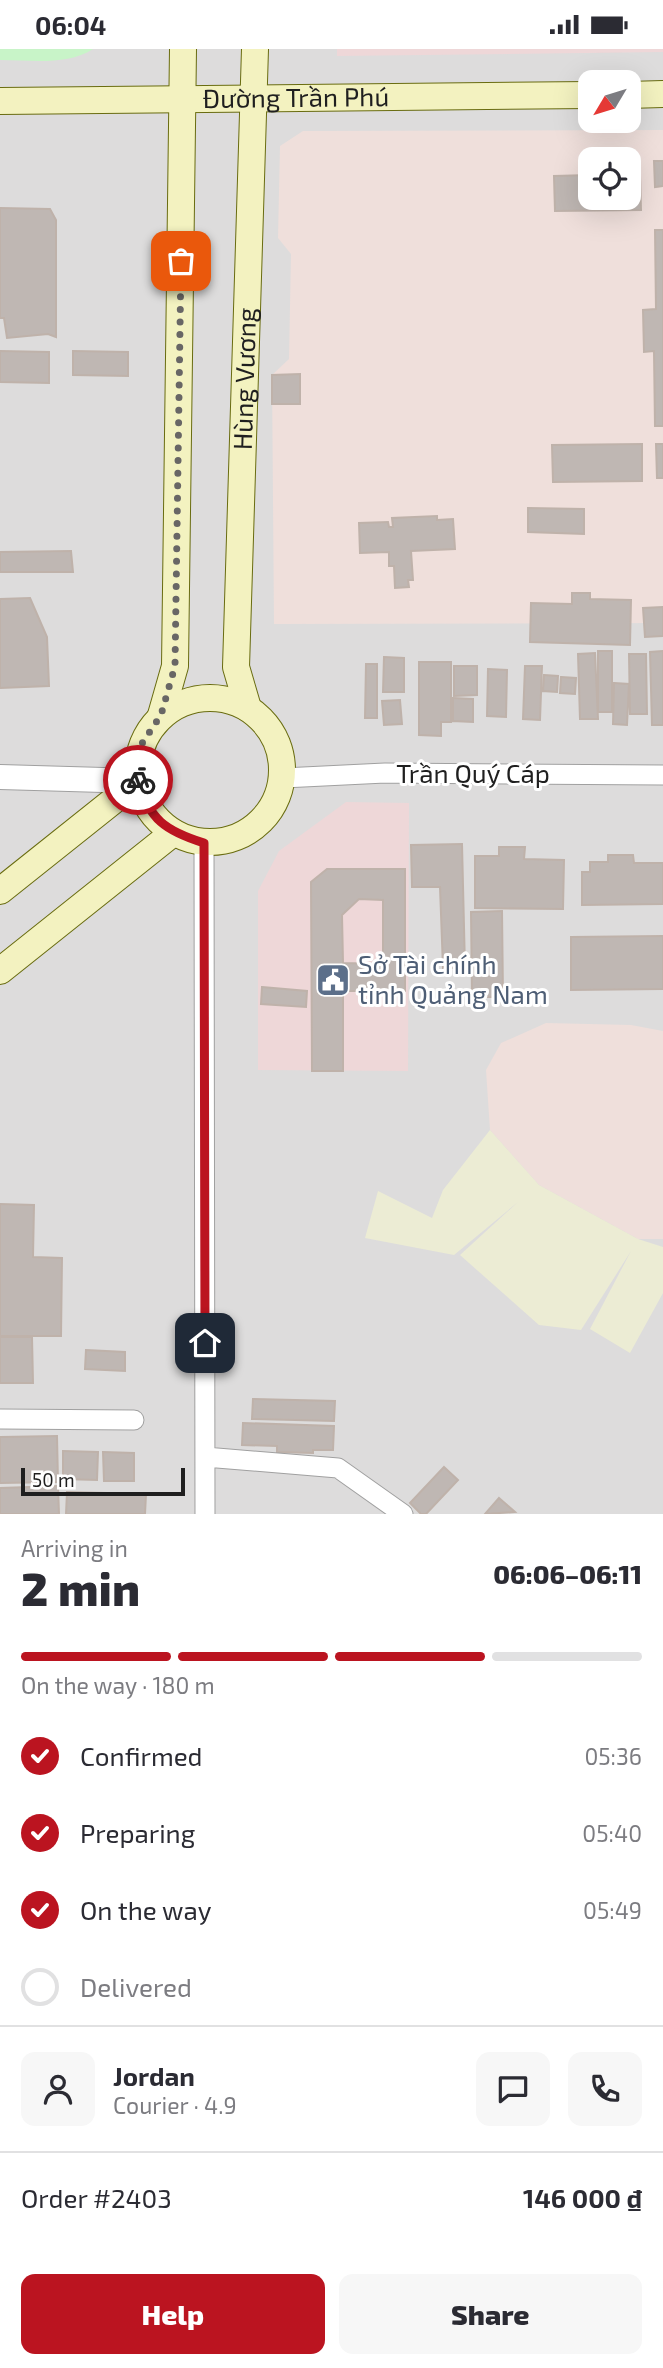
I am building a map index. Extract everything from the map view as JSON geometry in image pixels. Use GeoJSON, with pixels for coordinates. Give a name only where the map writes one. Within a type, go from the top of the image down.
{"type":"FeatureCollection","features":[{"type":"Feature","properties":{"kind":"main road"},"geometry":{"type":"LineString","coordinates":[[161,715],[188,700],[219,697],[248,708],[268,726],[281,751],[283,778],[270,813],[241,837],[204,843],[173,833],[149,811],[138,781],[141,745],[161,715],[175,666],[183,49]]}},
{"type":"Feature","properties":{"kind":"main road","name":"Hùng Vương"},"geometry":{"type":"LineString","coordinates":[[248,708],[236,667],[255,49]]}},
{"type":"Feature","properties":{"kind":"main road"},"geometry":{"type":"LineString","coordinates":[[641,95],[663,94]]}},
{"type":"Feature","properties":{"kind":"main road","name":"Đường Trần Phú"},"geometry":{"type":"LineString","coordinates":[[0,101],[578,95]]}},
{"type":"Feature","properties":{"kind":"main road"},"geometry":{"type":"LineString","coordinates":[[0,891],[138,781]]}},
{"type":"Feature","properties":{"kind":"main road"},"geometry":{"type":"LineString","coordinates":[[0,971],[173,833]]}},
{"type":"Feature","properties":{"kind":"street","name":"Trần Quý Cáp"},"geometry":{"type":"LineString","coordinates":[[283,778],[384,773],[663,775]]}},
{"type":"Feature","properties":{"kind":"street"},"geometry":{"type":"LineString","coordinates":[[0,777],[138,781]]}},
{"type":"Feature","properties":{"kind":"street"},"geometry":{"type":"LineString","coordinates":[[204,843],[205,1514]]}},
{"type":"Feature","properties":{"kind":"street"},"geometry":{"type":"LineString","coordinates":[[0,1419],[134,1420]]}},
{"type":"Feature","properties":{"kind":"street"},"geometry":{"type":"LineString","coordinates":[[205,1457],[338,1468],[403,1514]]}},
{"type":"Feature","properties":{"kind":"shaded area"},"geometry":{"type":"Polygon","coordinates":[[[0,49],[663,49],[663,1514],[0,1514],[0,49]]]}},
{"type":"Feature","properties":{"kind":"shaded area"},"geometry":{"type":"Polygon","coordinates":[[[337,49],[663,49],[663,52],[337,56],[337,49]]]}},
{"type":"Feature","properties":{"kind":"shaded area"},"geometry":{"type":"Polygon","coordinates":[[[578,130],[578,133],[641,133],[641,130],[663,130],[663,623],[274,624],[272,375],[289,359],[291,254],[278,238],[280,146],[303,131],[578,130]]]}},
{"type":"Feature","properties":{"kind":"shaded area","name":"Sở Tài chính tỉnh Quảng Nam"},"geometry":{"type":"Polygon","coordinates":[[[346,802],[409,803],[408,1071],[258,1070],[258,891],[279,851],[346,802]]]}},
{"type":"Feature","properties":{"kind":"shaded area"},"geometry":{"type":"Polygon","coordinates":[[[546,1023],[631,1025],[663,1031],[663,1239],[638,1239],[539,1185],[490,1130],[486,1070],[501,1043],[546,1023]]]}},
{"type":"Feature","properties":{"kind":"green space"},"geometry":{"type":"Polygon","coordinates":[[[0,49],[93,49],[72,58],[36,61],[0,60],[0,49]]]}},
{"type":"Feature","properties":{"kind":"green space"},"geometry":{"type":"Polygon","coordinates":[[[490,1130],[539,1185],[638,1239],[663,1247],[663,1293],[630,1353],[590,1329],[631,1251],[581,1330],[539,1325],[460,1255],[518,1202],[454,1255],[365,1238],[378,1191],[432,1218],[443,1190],[490,1130]]]}},
{"type":"Feature","properties":{"kind":"building"},"geometry":{"type":"Polygon","coordinates":[[[654,161],[663,161],[663,186],[655,187],[654,161]]]}},
{"type":"Feature","properties":{"kind":"building"},"geometry":{"type":"Polygon","coordinates":[[[578,175],[578,210],[641,210],[555,211],[554,176],[578,175]]]}},
{"type":"Feature","properties":{"kind":"building"},"geometry":{"type":"Polygon","coordinates":[[[0,208],[50,209],[56,220],[56,337],[48,334],[7,338],[4,318],[0,318],[0,208]]]}},
{"type":"Feature","properties":{"kind":"building"},"geometry":{"type":"Polygon","coordinates":[[[655,230],[663,230],[663,426],[655,426],[654,351],[644,352],[643,310],[656,309],[655,230]]]}},
{"type":"Feature","properties":{"kind":"building"},"geometry":{"type":"Polygon","coordinates":[[[0,351],[49,352],[49,383],[0,382],[0,351]]]}},
{"type":"Feature","properties":{"kind":"building"},"geometry":{"type":"Polygon","coordinates":[[[73,351],[128,352],[128,376],[73,375],[73,351]]]}},
{"type":"Feature","properties":{"kind":"building"},"geometry":{"type":"Polygon","coordinates":[[[300,374],[300,404],[272,404],[272,375],[300,374]]]}},
{"type":"Feature","properties":{"kind":"building"},"geometry":{"type":"Polygon","coordinates":[[[642,444],[642,481],[553,482],[552,445],[642,444]]]}},
{"type":"Feature","properties":{"kind":"building"},"geometry":{"type":"Polygon","coordinates":[[[656,444],[663,444],[663,478],[657,478],[656,444]]]}},
{"type":"Feature","properties":{"kind":"building"},"geometry":{"type":"Polygon","coordinates":[[[528,508],[584,509],[584,534],[528,532],[528,508]]]}},
{"type":"Feature","properties":{"kind":"building"},"geometry":{"type":"Polygon","coordinates":[[[437,516],[437,520],[453,519],[455,549],[411,551],[413,580],[408,580],[409,587],[395,588],[394,566],[389,566],[389,552],[360,553],[359,523],[388,522],[389,527],[393,527],[392,518],[437,516]]]}},
{"type":"Feature","properties":{"kind":"building"},"geometry":{"type":"Polygon","coordinates":[[[71,551],[73,572],[0,572],[0,552],[71,551]]]}},
{"type":"Feature","properties":{"kind":"building"},"geometry":{"type":"Polygon","coordinates":[[[572,593],[590,593],[590,599],[631,600],[630,645],[530,642],[531,603],[572,604],[572,593]]]}},
{"type":"Feature","properties":{"kind":"building"},"geometry":{"type":"Polygon","coordinates":[[[30,598],[47,637],[49,686],[0,688],[0,599],[30,598]]]}},
{"type":"Feature","properties":{"kind":"building"},"geometry":{"type":"Polygon","coordinates":[[[663,607],[663,636],[645,637],[643,608],[663,607]]]}},
{"type":"Feature","properties":{"kind":"building"},"geometry":{"type":"Polygon","coordinates":[[[598,651],[612,651],[612,712],[598,712],[598,651]]]}},
{"type":"Feature","properties":{"kind":"building"},"geometry":{"type":"Polygon","coordinates":[[[663,651],[663,725],[652,725],[650,652],[663,651]]]}},
{"type":"Feature","properties":{"kind":"building"},"geometry":{"type":"Polygon","coordinates":[[[595,653],[598,719],[580,719],[578,654],[595,653]]]}},
{"type":"Feature","properties":{"kind":"building"},"geometry":{"type":"Polygon","coordinates":[[[629,654],[646,654],[647,714],[630,714],[629,654]]]}},
{"type":"Feature","properties":{"kind":"building"},"geometry":{"type":"Polygon","coordinates":[[[384,657],[404,658],[404,692],[383,692],[384,657]]]}},
{"type":"Feature","properties":{"kind":"building"},"geometry":{"type":"Polygon","coordinates":[[[419,662],[451,662],[451,722],[441,722],[441,736],[419,735],[419,662]]]}},
{"type":"Feature","properties":{"kind":"building"},"geometry":{"type":"Polygon","coordinates":[[[366,664],[377,664],[377,718],[365,718],[366,664]]]}},
{"type":"Feature","properties":{"kind":"building"},"geometry":{"type":"Polygon","coordinates":[[[454,666],[477,666],[477,695],[454,696],[454,666]]]}},
{"type":"Feature","properties":{"kind":"building"},"geometry":{"type":"Polygon","coordinates":[[[525,666],[542,666],[540,720],[523,719],[525,666]]]}},
{"type":"Feature","properties":{"kind":"building"},"geometry":{"type":"Polygon","coordinates":[[[488,669],[507,670],[506,717],[487,716],[488,669]]]}},
{"type":"Feature","properties":{"kind":"building"},"geometry":{"type":"Polygon","coordinates":[[[544,675],[558,676],[557,692],[543,691],[544,675]]]}},
{"type":"Feature","properties":{"kind":"building"},"geometry":{"type":"Polygon","coordinates":[[[561,677],[576,678],[575,694],[560,693],[561,677]]]}},
{"type":"Feature","properties":{"kind":"building"},"geometry":{"type":"Polygon","coordinates":[[[614,683],[629,684],[627,725],[613,724],[614,683]]]}},
{"type":"Feature","properties":{"kind":"building"},"geometry":{"type":"Polygon","coordinates":[[[453,698],[473,699],[473,722],[453,721],[453,698]]]}},
{"type":"Feature","properties":{"kind":"building"},"geometry":{"type":"Polygon","coordinates":[[[400,700],[402,724],[384,725],[382,701],[400,700]]]}},
{"type":"Feature","properties":{"kind":"building"},"geometry":{"type":"Polygon","coordinates":[[[462,844],[465,968],[443,968],[440,887],[412,887],[411,845],[462,844]]]}},
{"type":"Feature","properties":{"kind":"building"},"geometry":{"type":"Polygon","coordinates":[[[499,847],[525,847],[524,859],[564,860],[563,909],[475,908],[475,856],[499,856],[499,847]]]}},
{"type":"Feature","properties":{"kind":"building"},"geometry":{"type":"Polygon","coordinates":[[[608,855],[633,855],[634,863],[663,863],[663,904],[582,905],[582,872],[590,872],[590,862],[608,862],[608,855]]]}},
{"type":"Feature","properties":{"kind":"building"},"geometry":{"type":"Polygon","coordinates":[[[327,869],[405,869],[405,991],[343,991],[343,1071],[312,1071],[311,882],[327,869]],[[359,899],[342,915],[343,963],[383,964],[383,900],[359,899]]]}},
{"type":"Feature","properties":{"kind":"building"},"geometry":{"type":"Polygon","coordinates":[[[502,911],[503,997],[472,997],[471,912],[502,911]]]}},
{"type":"Feature","properties":{"kind":"building"},"geometry":{"type":"Polygon","coordinates":[[[663,936],[663,989],[571,990],[571,937],[663,936]]]}},
{"type":"Feature","properties":{"kind":"building"},"geometry":{"type":"Polygon","coordinates":[[[262,987],[307,991],[306,1007],[261,1004],[262,987]]]}},
{"type":"Feature","properties":{"kind":"building"},"geometry":{"type":"Polygon","coordinates":[[[0,1204],[34,1205],[33,1257],[62,1258],[61,1336],[0,1336],[0,1204]]]}},
{"type":"Feature","properties":{"kind":"building"},"geometry":{"type":"Polygon","coordinates":[[[0,1337],[32,1337],[33,1383],[0,1383],[0,1337]]]}},
{"type":"Feature","properties":{"kind":"building"},"geometry":{"type":"Polygon","coordinates":[[[86,1350],[125,1352],[125,1371],[85,1369],[86,1350]]]}},
{"type":"Feature","properties":{"kind":"building"},"geometry":{"type":"Polygon","coordinates":[[[253,1399],[335,1401],[334,1421],[252,1419],[253,1399]]]}},
{"type":"Feature","properties":{"kind":"building"},"geometry":{"type":"Polygon","coordinates":[[[243,1423],[334,1426],[333,1450],[313,1450],[313,1453],[277,1452],[277,1446],[242,1445],[243,1423]]]}},
{"type":"Feature","properties":{"kind":"building"},"geometry":{"type":"Polygon","coordinates":[[[57,1436],[58,1482],[0,1483],[0,1437],[57,1436]]]}},
{"type":"Feature","properties":{"kind":"building"},"geometry":{"type":"Polygon","coordinates":[[[63,1451],[98,1452],[97,1480],[63,1479],[63,1451]]]}},
{"type":"Feature","properties":{"kind":"building"},"geometry":{"type":"Polygon","coordinates":[[[103,1452],[134,1453],[134,1481],[104,1481],[103,1452]]]}},
{"type":"Feature","properties":{"kind":"building"},"geometry":{"type":"Polygon","coordinates":[[[444,1467],[458,1480],[426,1514],[421,1514],[410,1503],[444,1467]]]}},
{"type":"Feature","properties":{"kind":"building"},"geometry":{"type":"Polygon","coordinates":[[[58,1486],[59,1514],[0,1514],[0,1488],[58,1486]]]}},
{"type":"Feature","properties":{"kind":"building"},"geometry":{"type":"Polygon","coordinates":[[[67,1492],[146,1494],[145,1514],[66,1514],[67,1492]]]}},
{"type":"Feature","properties":{"kind":"building"},"geometry":{"type":"Polygon","coordinates":[[[499,1498],[515,1512],[485,1514],[499,1498]]]}},
{"type":"Feature","properties":{"kind":"way so far"},"geometry":{"type":"LineString","coordinates":[[138,780],[141,745],[161,715],[175,666],[181,261]]}},
{"type":"Feature","properties":{"kind":"place","name":"Sở Tài chính tỉnh Quảng Nam"},"geometry":{"type":"Point","coordinates":[333,980]}},
{"type":"Feature","properties":{"kind":"route"},"geometry":{"type":"LineString","coordinates":[[138,780],[149,811],[173,833],[204,843],[205,1343]]}}]}
